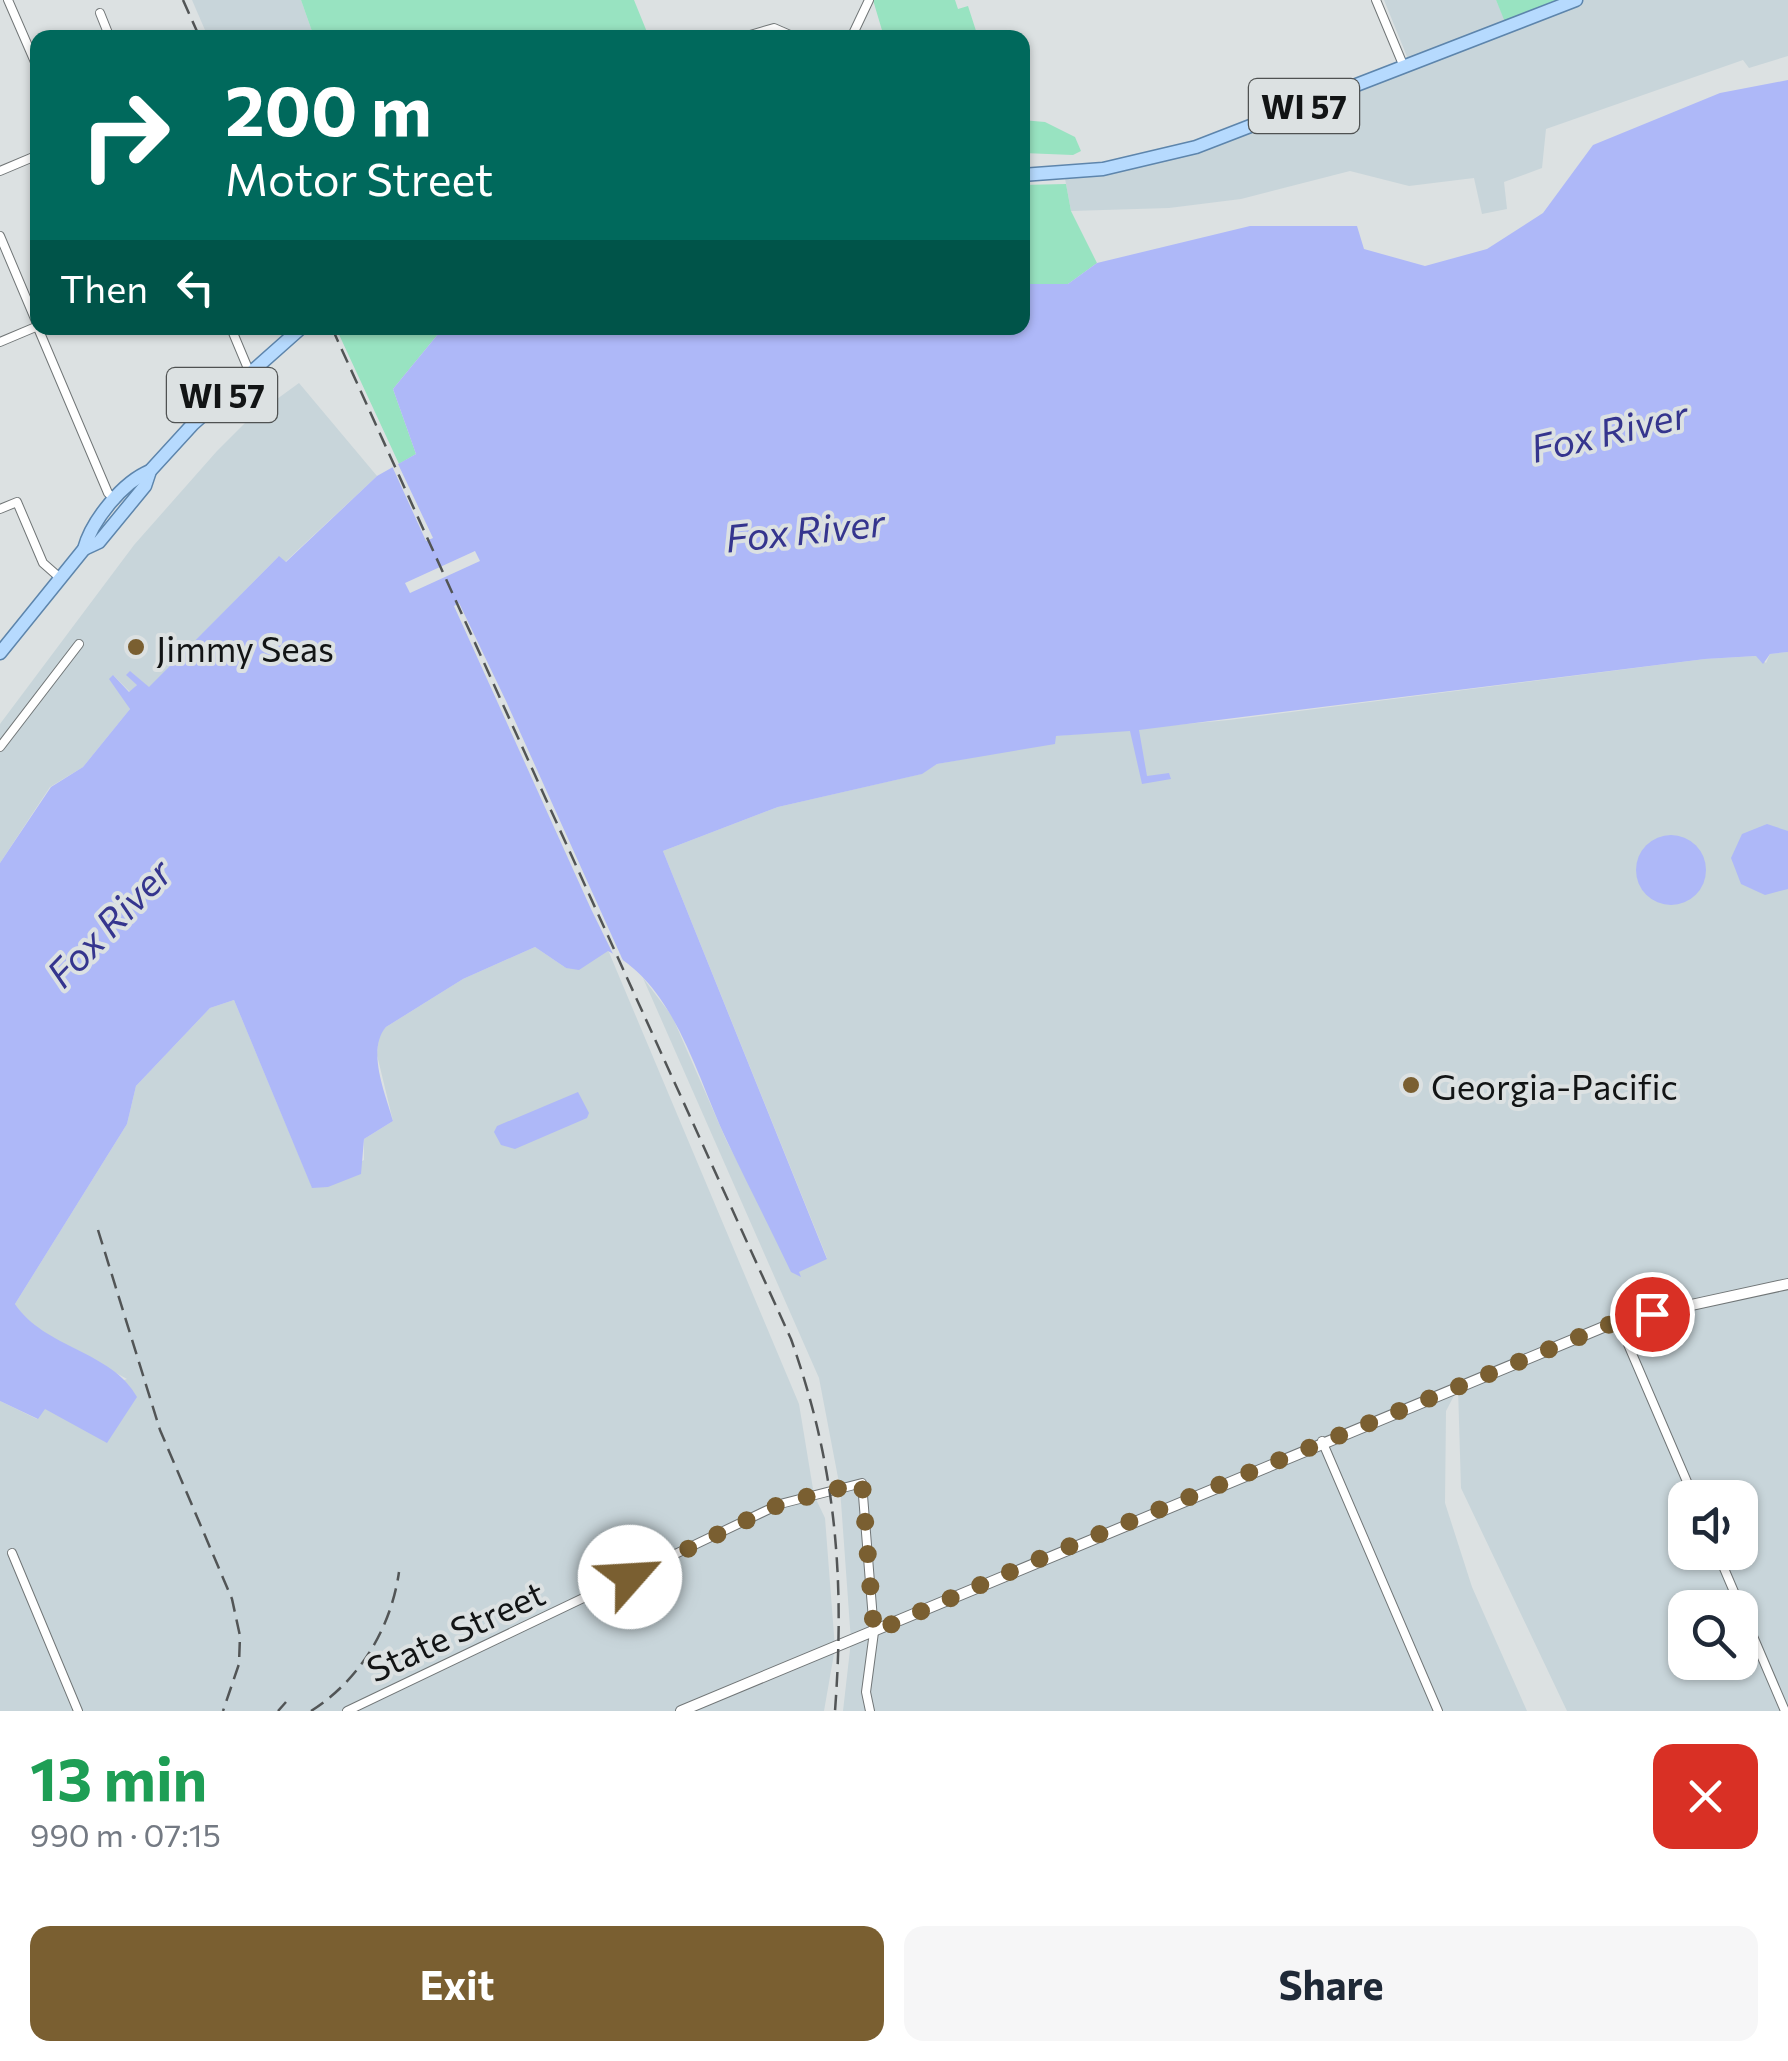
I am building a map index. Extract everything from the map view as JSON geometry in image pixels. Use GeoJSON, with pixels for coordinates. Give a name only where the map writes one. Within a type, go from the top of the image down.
{"type":"FeatureCollection","features":[{"type":"Feature","properties":{"kind":"main road","name":"WI 57"},"geometry":{"type":"LineString","coordinates":[[1030,174],[1103,169],[1160,158],[1576,0]]}},
{"type":"Feature","properties":{"kind":"main road","name":"WI 57"},"geometry":{"type":"LineString","coordinates":[[0,654],[84,549],[88,533],[120,505],[135,477],[150,471],[249,371],[293,335]]}},
{"type":"Feature","properties":{"kind":"street"},"geometry":{"type":"LineString","coordinates":[[8,0],[30,51]]}},
{"type":"Feature","properties":{"kind":"street"},"geometry":{"type":"LineString","coordinates":[[854,30],[869,0]]}},
{"type":"Feature","properties":{"kind":"street"},"geometry":{"type":"LineString","coordinates":[[1376,0],[1404,67]]}},
{"type":"Feature","properties":{"kind":"street"},"geometry":{"type":"LineString","coordinates":[[100,13],[107,30]]}},
{"type":"Feature","properties":{"kind":"street"},"geometry":{"type":"LineString","coordinates":[[0,171],[30,158]]}},
{"type":"Feature","properties":{"kind":"street"},"geometry":{"type":"LineString","coordinates":[[0,236],[30,307]]}},
{"type":"Feature","properties":{"kind":"street"},"geometry":{"type":"LineString","coordinates":[[0,342],[30,329]]}},
{"type":"Feature","properties":{"kind":"street"},"geometry":{"type":"LineString","coordinates":[[42,335],[108,493],[120,505]]}},
{"type":"Feature","properties":{"kind":"street"},"geometry":{"type":"LineString","coordinates":[[234,335],[249,371]]}},
{"type":"Feature","properties":{"kind":"street"},"geometry":{"type":"LineString","coordinates":[[0,509],[17,502],[43,563],[60,578]]}},
{"type":"Feature","properties":{"kind":"street"},"geometry":{"type":"LineString","coordinates":[[0,747],[79,644]]}},
{"type":"Feature","properties":{"kind":"street"},"geometry":{"type":"LineString","coordinates":[[682,1711],[1322,1441],[1618,1321],[1788,1284]]}},
{"type":"Feature","properties":{"kind":"street"},"geometry":{"type":"LineString","coordinates":[[1618,1321],[1686,1480]]}},
{"type":"Feature","properties":{"kind":"street"},"geometry":{"type":"LineString","coordinates":[[1322,1441],[1438,1711]]}},
{"type":"Feature","properties":{"kind":"street","name":"State Street"},"geometry":{"type":"LineString","coordinates":[[347,1711],[780,1504],[862,1482],[874,1632]]}},
{"type":"Feature","properties":{"kind":"street"},"geometry":{"type":"LineString","coordinates":[[12,1553],[78,1711]]}},
{"type":"Feature","properties":{"kind":"street"},"geometry":{"type":"LineString","coordinates":[[1725,1570],[1785,1711]]}},
{"type":"Feature","properties":{"kind":"street"},"geometry":{"type":"LineString","coordinates":[[870,1711],[866,1692],[874,1632]]}},
{"type":"Feature","properties":{"kind":"shaded area"},"geometry":{"type":"Polygon","coordinates":[[[192,0],[301,0],[312,30],[205,30],[192,0]]]}},
{"type":"Feature","properties":{"kind":"shaded area"},"geometry":{"type":"Polygon","coordinates":[[[1384,0],[1496,0],[1508,27],[1576,0],[1788,0],[1788,56],[1749,68],[1743,60],[1546,129],[1542,168],[1504,182],[1507,209],[1482,214],[1474,178],[1409,186],[1350,171],[1241,199],[1169,208],[1071,211],[1064,173],[1131,164],[1410,64],[1384,0]]]}},
{"type":"Feature","properties":{"kind":"shaded area"},"geometry":{"type":"Polygon","coordinates":[[[299,383],[377,476],[285,562],[278,557],[149,688],[137,685],[130,692],[113,675],[130,709],[83,767],[50,787],[0,863],[0,724],[134,545],[248,420],[299,383]]]}},
{"type":"Feature","properties":{"kind":"shaded area"},"geometry":{"type":"Polygon","coordinates":[[[1788,652],[1788,1711],[1567,1711],[1461,1488],[1458,1388],[1446,1411],[1445,1503],[1472,1587],[1527,1711],[843,1711],[851,1641],[840,1488],[819,1378],[643,978],[672,1016],[727,1142],[798,1272],[827,1258],[663,851],[778,807],[921,774],[937,764],[1033,746],[1056,736],[1229,720],[1705,659],[1757,656],[1766,663],[1770,654],[1788,652]]]}},
{"type":"Feature","properties":{"kind":"shaded area"},"geometry":{"type":"Polygon","coordinates":[[[535,947],[566,968],[608,950],[799,1404],[814,1495],[825,1518],[835,1648],[824,1711],[0,1711],[0,1401],[37,1419],[44,1408],[127,1379],[29,1325],[15,1304],[127,1124],[136,1086],[210,1008],[234,1000],[312,1187],[364,1160],[364,1139],[393,1121],[377,1055],[379,1035],[386,1027],[463,979],[535,947]]]}},
{"type":"Feature","properties":{"kind":"green space"},"geometry":{"type":"Polygon","coordinates":[[[301,0],[634,0],[646,30],[312,30],[301,0]]]}},
{"type":"Feature","properties":{"kind":"green space"},"geometry":{"type":"Polygon","coordinates":[[[873,0],[955,0],[958,9],[968,6],[976,30],[882,30],[873,0]]]}},
{"type":"Feature","properties":{"kind":"green space"},"geometry":{"type":"Polygon","coordinates":[[[1496,0],[1576,0],[1507,27],[1496,0]]]}},
{"type":"Feature","properties":{"kind":"green space"},"geometry":{"type":"Polygon","coordinates":[[[1030,121],[1045,122],[1075,137],[1081,151],[1073,155],[1030,153],[1030,121]]]}},
{"type":"Feature","properties":{"kind":"green space"},"geometry":{"type":"Polygon","coordinates":[[[1066,184],[1071,211],[1097,263],[1068,284],[1030,284],[1030,185],[1066,184]]]}},
{"type":"Feature","properties":{"kind":"green space"},"geometry":{"type":"Polygon","coordinates":[[[339,335],[437,335],[393,389],[416,454],[399,464],[339,335]]]}},
{"type":"Feature","properties":{"kind":"water","name":"Fox River"},"geometry":{"type":"Polygon","coordinates":[[[1788,80],[1788,652],[1770,654],[1763,664],[1756,656],[1705,659],[1139,730],[1147,776],[1169,773],[1171,779],[1142,784],[1130,731],[1056,736],[1055,744],[937,764],[922,774],[778,807],[663,851],[827,1259],[799,1272],[801,1277],[791,1272],[667,1009],[651,986],[608,951],[579,970],[566,968],[535,947],[463,979],[386,1027],[380,1037],[378,1060],[393,1121],[364,1139],[361,1174],[328,1187],[312,1188],[234,1000],[210,1008],[136,1086],[127,1124],[15,1304],[43,1331],[111,1369],[137,1397],[107,1443],[45,1409],[38,1419],[0,1401],[0,863],[51,787],[83,767],[130,709],[109,679],[113,675],[129,692],[137,685],[126,675],[130,671],[149,687],[279,556],[286,562],[377,476],[416,454],[393,389],[437,335],[1030,335],[1030,284],[1068,284],[1097,263],[1250,226],[1357,226],[1364,249],[1425,266],[1487,249],[1543,213],[1593,145],[1720,93],[1788,80]]]}},
{"type":"Feature","properties":{"kind":"water"},"geometry":{"type":"Polygon","coordinates":[[[1767,824],[1788,831],[1788,889],[1765,895],[1741,884],[1731,858],[1742,834],[1767,824]]]}},
{"type":"Feature","properties":{"kind":"water"},"geometry":{"type":"Polygon","coordinates":[[[1671,835],[1696,845],[1706,870],[1696,895],[1671,905],[1646,895],[1636,870],[1646,845],[1671,835]]]}},
{"type":"Feature","properties":{"kind":"water"},"geometry":{"type":"Polygon","coordinates":[[[578,1092],[589,1113],[587,1118],[515,1149],[501,1145],[494,1132],[497,1126],[578,1092]]]}},
{"type":"Feature","properties":{"kind":"pier"},"geometry":{"type":"Polygon","coordinates":[[[398,464],[433,538],[426,541],[392,466],[398,464]]]}},
{"type":"Feature","properties":{"kind":"pier"},"geometry":{"type":"Polygon","coordinates":[[[475,551],[480,561],[410,593],[405,583],[475,551]]]}},
{"type":"Feature","properties":{"kind":"pier"},"geometry":{"type":"Polygon","coordinates":[[[459,603],[625,965],[616,960],[591,909],[454,606],[459,603]]]}},
{"type":"Feature","properties":{"kind":"railway"},"geometry":{"type":"LineString","coordinates":[[183,0],[196,30]]}},
{"type":"Feature","properties":{"kind":"railway"},"geometry":{"type":"LineString","coordinates":[[335,335],[791,1339],[818,1432],[834,1522],[839,1614],[835,1711]]}},
{"type":"Feature","properties":{"kind":"railway"},"geometry":{"type":"LineString","coordinates":[[98,1230],[160,1430],[232,1599],[240,1636],[239,1664],[223,1711]]}},
{"type":"Feature","properties":{"kind":"railway"},"geometry":{"type":"LineString","coordinates":[[311,1711],[344,1684],[370,1651],[389,1613],[399,1572]]}},
{"type":"Feature","properties":{"kind":"railway"},"geometry":{"type":"LineString","coordinates":[[278,1711],[286,1702]]}},
{"type":"Feature","properties":{"kind":"place","name":"Jimmy Seas"},"geometry":{"type":"Point","coordinates":[136,647]}},
{"type":"Feature","properties":{"kind":"place","name":"Georgia-Pacific"},"geometry":{"type":"Point","coordinates":[1411,1085]}},
{"type":"Feature","properties":{"kind":"route"},"geometry":{"type":"LineString","coordinates":[[630,1577],[780,1504],[862,1482],[874,1632],[1414,1402],[1618,1321],[1652,1314]]}}]}
